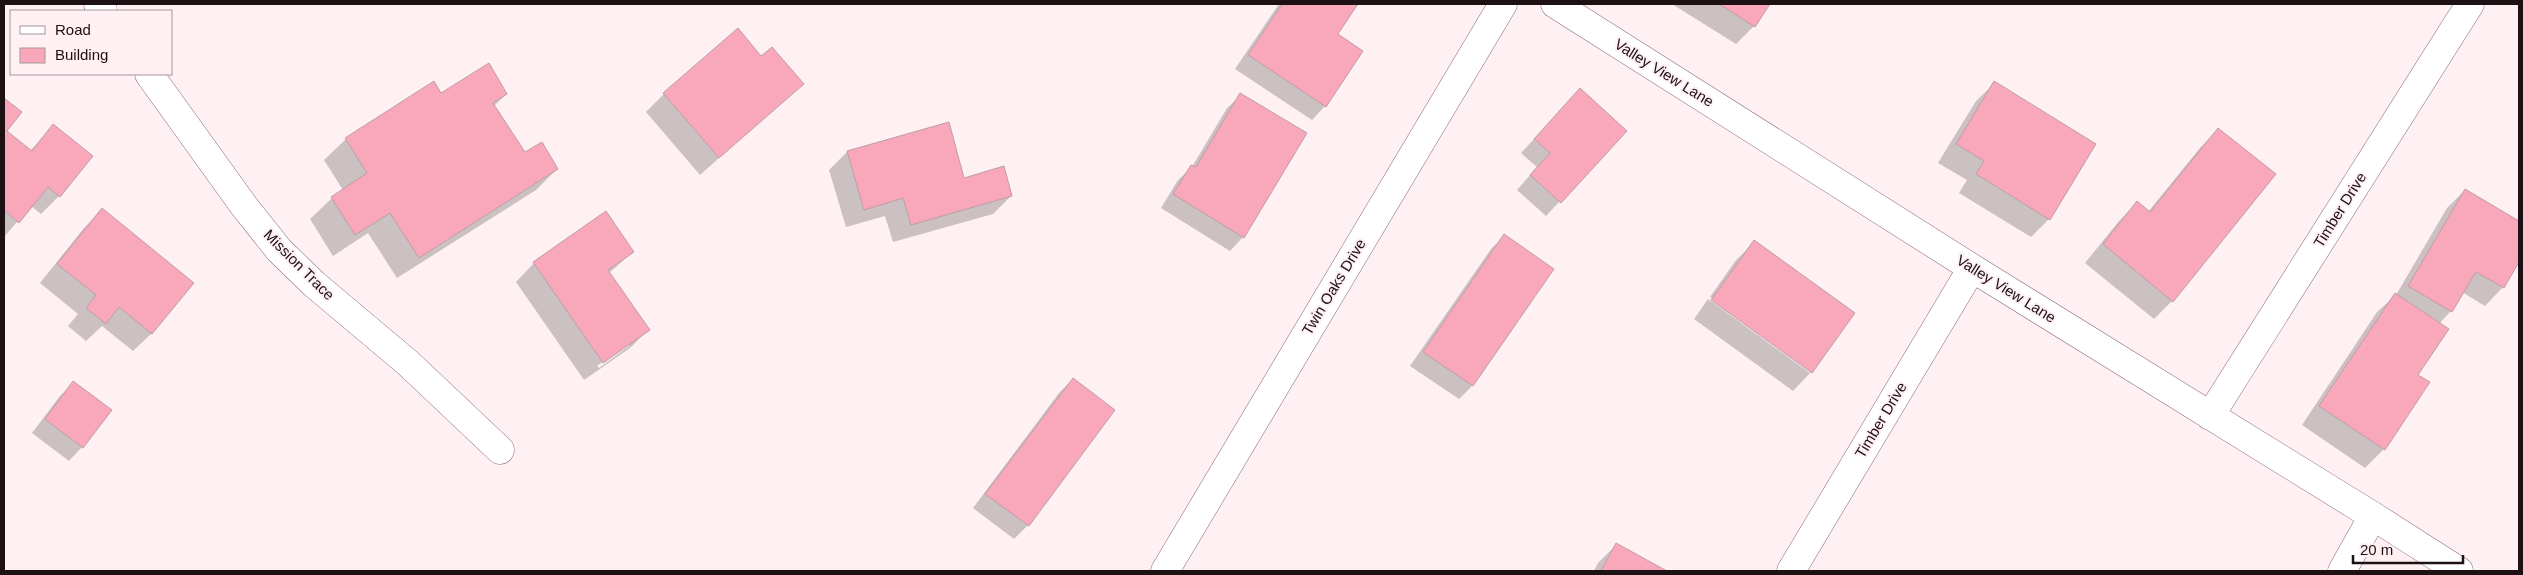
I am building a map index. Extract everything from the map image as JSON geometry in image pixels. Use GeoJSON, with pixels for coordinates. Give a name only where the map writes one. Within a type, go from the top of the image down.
{"type":"FeatureCollection","features":[{"type":"Feature","properties":{"kind":"street","name":"Twin Oaks Drive"},"geometry":{"type":"LineString","coordinates":[[1165,571],[1503,4]]}},
{"type":"Feature","properties":{"kind":"street","name":"Valley View Lane"},"geometry":{"type":"LineString","coordinates":[[1555,4],[1972,268],[2459,571]]}},
{"type":"Feature","properties":{"kind":"street","name":"Timber Drive"},"geometry":{"type":"LineString","coordinates":[[2210,416],[2470,4]]}},
{"type":"Feature","properties":{"kind":"street","name":"Mission Trace"},"geometry":{"type":"LineString","coordinates":[[150,75],[244,206],[279,250],[314,284],[415,369],[500,450]]}},
{"type":"Feature","properties":{"kind":"street","name":"Timber Drive"},"geometry":{"type":"LineString","coordinates":[[1791,571],[1972,268]]}},
{"type":"Feature","properties":{"kind":"street"},"geometry":{"type":"LineString","coordinates":[[2342,571],[2373,516]]}},
{"type":"Feature","properties":{"kind":"building"},"geometry":{"type":"Polygon","coordinates":[[[1282,4],[1358,4],[1338,34],[1363,51],[1326,107],[1248,55],[1282,4]]]}},
{"type":"Feature","properties":{"kind":"building"},"geometry":{"type":"Polygon","coordinates":[[[1719,4],[1770,4],[1755,27],[1719,4]]]}},
{"type":"Feature","properties":{"kind":"building"},"geometry":{"type":"Polygon","coordinates":[[[738,28],[761,56],[772,47],[804,84],[719,158],[663,93],[738,28]]]}},
{"type":"Feature","properties":{"kind":"building"},"geometry":{"type":"Polygon","coordinates":[[[489,63],[507,94],[493,103],[525,152],[542,142],[558,169],[419,258],[390,213],[355,235],[331,197],[367,173],[345,138],[434,81],[441,93],[489,63]]]}},
{"type":"Feature","properties":{"kind":"building"},"geometry":{"type":"Polygon","coordinates":[[[1994,81],[2096,144],[2050,220],[1976,174],[1984,161],[1956,144],[1994,81]]]}},
{"type":"Feature","properties":{"kind":"building"},"geometry":{"type":"Polygon","coordinates":[[[1580,88],[1627,131],[1561,203],[1530,175],[1550,153],[1534,139],[1580,88]]]}},
{"type":"Feature","properties":{"kind":"building"},"geometry":{"type":"Polygon","coordinates":[[[1240,93],[1307,133],[1244,238],[1173,194],[1191,165],[1196,167],[1240,93]]]}},
{"type":"Feature","properties":{"kind":"building"},"geometry":{"type":"Polygon","coordinates":[[[4,98],[22,112],[7,131],[32,151],[53,124],[93,156],[60,197],[48,187],[19,223],[4,210],[4,98]]]}},
{"type":"Feature","properties":{"kind":"building"},"geometry":{"type":"Polygon","coordinates":[[[949,122],[964,178],[1004,166],[1012,196],[911,225],[903,198],[864,210],[847,151],[949,122]]]}},
{"type":"Feature","properties":{"kind":"building"},"geometry":{"type":"Polygon","coordinates":[[[2218,128],[2276,174],[2173,302],[2103,244],[2137,201],[2150,212],[2218,128]]]}},
{"type":"Feature","properties":{"kind":"building"},"geometry":{"type":"Polygon","coordinates":[[[2465,189],[2519,221],[2519,262],[2504,288],[2476,272],[2452,312],[2408,286],[2465,189]]]}},
{"type":"Feature","properties":{"kind":"building"},"geometry":{"type":"Polygon","coordinates":[[[102,208],[194,283],[152,334],[119,307],[106,324],[86,308],[96,295],[57,264],[102,208]]]}},
{"type":"Feature","properties":{"kind":"building"},"geometry":{"type":"Polygon","coordinates":[[[606,211],[634,252],[608,270],[650,330],[603,363],[533,262],[606,211]]]}},
{"type":"Feature","properties":{"kind":"building"},"geometry":{"type":"Polygon","coordinates":[[[1504,234],[1554,269],[1473,386],[1423,352],[1504,234]]]}},
{"type":"Feature","properties":{"kind":"building"},"geometry":{"type":"Polygon","coordinates":[[[1754,240],[1855,313],[1812,373],[1711,300],[1754,240]]]}},
{"type":"Feature","properties":{"kind":"building"},"geometry":{"type":"Polygon","coordinates":[[[2395,293],[2449,329],[2418,375],[2430,382],[2385,450],[2319,406],[2395,293]]]}},
{"type":"Feature","properties":{"kind":"building"},"geometry":{"type":"Polygon","coordinates":[[[1073,378],[1115,410],[1029,526],[985,494],[1073,378]]]}},
{"type":"Feature","properties":{"kind":"building"},"geometry":{"type":"Polygon","coordinates":[[[73,381],[112,410],[83,448],[45,419],[73,381]]]}},
{"type":"Feature","properties":{"kind":"building"},"geometry":{"type":"Polygon","coordinates":[[[1616,543],[1667,571],[1601,571],[1616,543]]]}}]}
